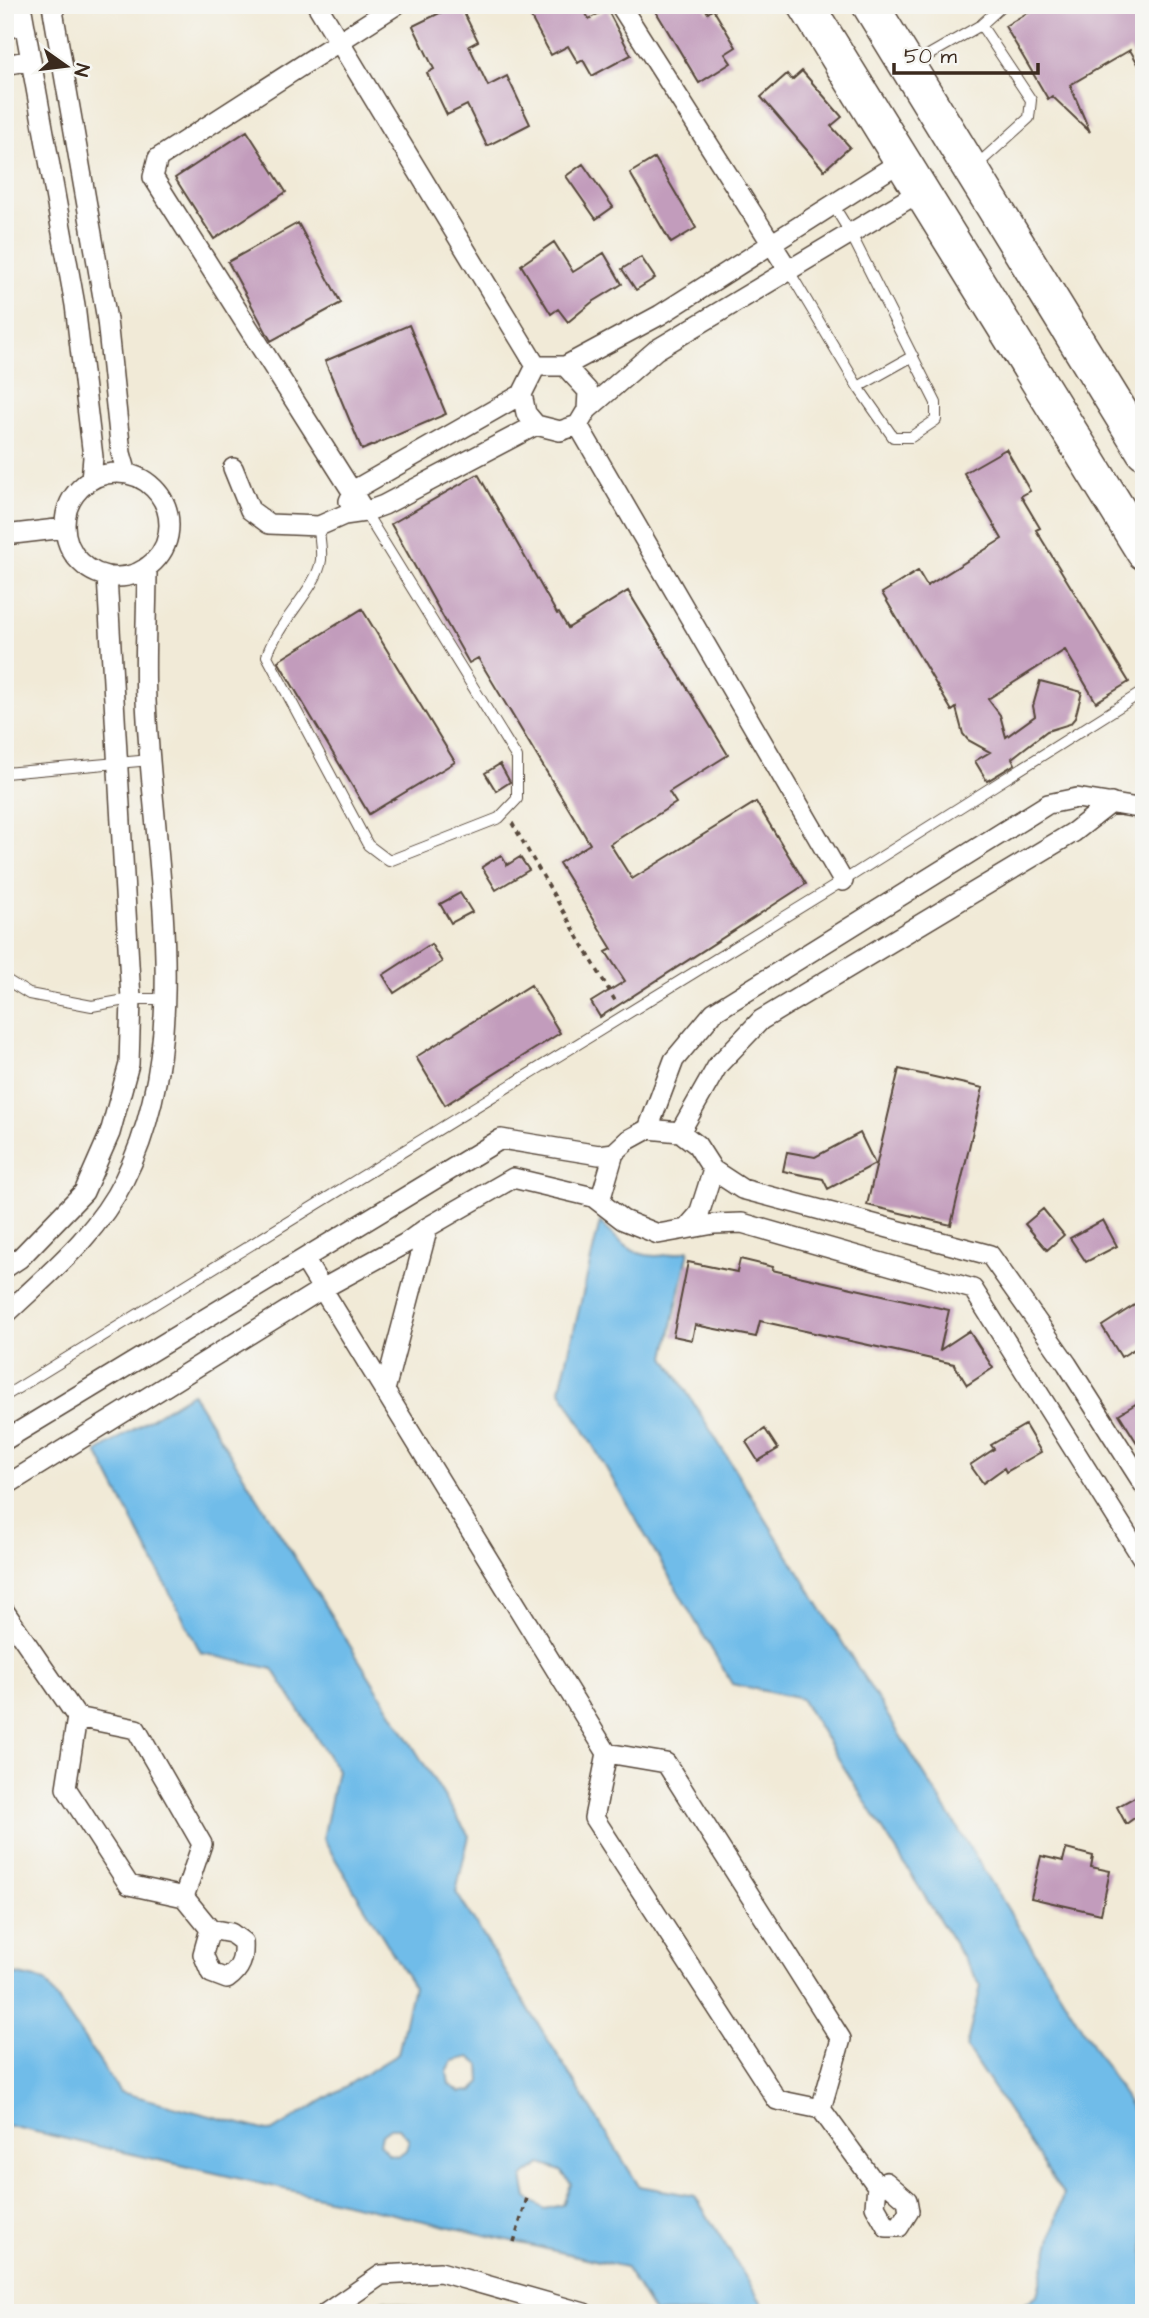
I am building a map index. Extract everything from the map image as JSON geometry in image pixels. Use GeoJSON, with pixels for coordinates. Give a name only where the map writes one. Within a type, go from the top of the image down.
{"type":"FeatureCollection","features":[{"type":"Feature","properties":{"kind":"highway"},"geometry":{"type":"LineString","coordinates":[[806,5],[900,162],[921,191],[1144,552]]}},
{"type":"Feature","properties":{"kind":"highway"},"geometry":{"type":"LineString","coordinates":[[870,5],[1144,451]]}},
{"type":"Feature","properties":{"kind":"street"},"geometry":{"type":"LineString","coordinates":[[317,5],[536,366]]}},
{"type":"Feature","properties":{"kind":"street"},"geometry":{"type":"LineString","coordinates":[[365,512],[354,490],[153,177],[158,158],[396,5]]}},
{"type":"Feature","properties":{"kind":"street"},"geometry":{"type":"LineString","coordinates":[[620,5],[789,271]]}},
{"type":"Feature","properties":{"kind":"street"},"geometry":{"type":"LineString","coordinates":[[5,30],[24,20],[53,14],[107,320],[121,453],[127,474]]}},
{"type":"Feature","properties":{"kind":"street"},"geometry":{"type":"LineString","coordinates":[[24,20],[75,305],[93,457],[91,480]]}},
{"type":"Feature","properties":{"kind":"street"},"geometry":{"type":"LineString","coordinates":[[5,65],[31,60]]}},
{"type":"Feature","properties":{"kind":"street"},"geometry":{"type":"LineString","coordinates":[[536,366],[565,366],[660,315],[900,162]]}},
{"type":"Feature","properties":{"kind":"street"},"geometry":{"type":"LineString","coordinates":[[522,394],[526,413],[536,425],[560,431],[582,418],[656,350],[921,191]]}},
{"type":"Feature","properties":{"kind":"street"},"geometry":{"type":"LineString","coordinates":[[344,515],[354,490],[522,394],[536,366]]}},
{"type":"Feature","properties":{"kind":"street"},"geometry":{"type":"LineString","coordinates":[[565,366],[588,391],[582,418],[844,881]]}},
{"type":"Feature","properties":{"kind":"street"},"geometry":{"type":"LineString","coordinates":[[233,468],[250,510],[270,524],[319,526],[344,515],[365,512],[536,425]]}},
{"type":"Feature","properties":{"kind":"street"},"geometry":{"type":"LineString","coordinates":[[127,474],[149,485],[165,506],[169,522],[167,539],[159,555],[147,567],[135,574],[107,576],[91,570],[78,560],[69,545],[65,528],[71,500],[91,480],[102,475],[127,474]]}},
{"type":"Feature","properties":{"kind":"street"},"geometry":{"type":"LineString","coordinates":[[5,535],[65,528]]}},
{"type":"Feature","properties":{"kind":"street"},"geometry":{"type":"LineString","coordinates":[[5,1315],[84,1239],[123,1183],[147,1128],[158,1069],[163,999],[162,880],[146,699],[147,567]]}},
{"type":"Feature","properties":{"kind":"street"},"geometry":{"type":"LineString","coordinates":[[5,1268],[20,1258],[84,1192],[110,1133],[129,1064],[131,999],[107,576]]}},
{"type":"Feature","properties":{"kind":"street"},"geometry":{"type":"LineString","coordinates":[[648,1129],[674,1060],[714,1012],[1048,804],[1077,798],[1144,809]]}},
{"type":"Feature","properties":{"kind":"street"},"geometry":{"type":"LineString","coordinates":[[680,1132],[718,1065],[761,1020],[1074,832],[1111,803]]}},
{"type":"Feature","properties":{"kind":"street"},"geometry":{"type":"LineString","coordinates":[[600,1201],[614,1153],[628,1140],[648,1129],[680,1132],[697,1145],[713,1170],[742,1189],[990,1255],[1068,1364],[1144,1485]]}},
{"type":"Feature","properties":{"kind":"street"},"geometry":{"type":"LineString","coordinates":[[5,1440],[501,1139],[599,1154],[614,1153]]}},
{"type":"Feature","properties":{"kind":"street"},"geometry":{"type":"LineString","coordinates":[[686,1229],[699,1214],[713,1170]]}},
{"type":"Feature","properties":{"kind":"street"},"geometry":{"type":"LineString","coordinates":[[5,1486],[321,1289],[406,1243],[428,1227],[513,1178],[600,1201],[623,1220],[657,1234],[742,1223],[973,1289],[1144,1561]]}},
{"type":"Feature","properties":{"kind":"street"},"geometry":{"type":"LineString","coordinates":[[386,1390],[428,1227]]}},
{"type":"Feature","properties":{"kind":"street"},"geometry":{"type":"LineString","coordinates":[[304,1259],[607,1753],[594,1818],[777,2100],[821,2109],[877,2186]]}},
{"type":"Feature","properties":{"kind":"street"},"geometry":{"type":"LineString","coordinates":[[5,1612],[14,1638],[77,1717],[136,1729],[202,1844],[184,1898]]}},
{"type":"Feature","properties":{"kind":"street"},"geometry":{"type":"LineString","coordinates":[[77,1717],[66,1788],[129,1885],[184,1898],[210,1929]]}},
{"type":"Feature","properties":{"kind":"street"},"geometry":{"type":"LineString","coordinates":[[607,1753],[666,1763],[841,2039],[821,2109]]}},
{"type":"Feature","properties":{"kind":"street"},"geometry":{"type":"LineString","coordinates":[[326,2313],[381,2275],[440,2273],[584,2313]]}},
{"type":"Feature","properties":{"kind":"lane"},"geometry":{"type":"LineString","coordinates":[[908,67],[981,26],[1003,5]]}},
{"type":"Feature","properties":{"kind":"lane"},"geometry":{"type":"LineString","coordinates":[[971,170],[1029,118],[1031,100],[981,26]]}},
{"type":"Feature","properties":{"kind":"lane"},"geometry":{"type":"LineString","coordinates":[[789,271],[858,387],[893,437],[911,437],[936,420],[936,404],[913,356],[852,234],[832,203]]}},
{"type":"Feature","properties":{"kind":"lane"},"geometry":{"type":"LineString","coordinates":[[858,387],[913,356]]}},
{"type":"Feature","properties":{"kind":"lane"},"geometry":{"type":"LineString","coordinates":[[319,526],[321,561],[316,577],[273,636],[267,656],[368,845],[389,861],[499,818],[517,799],[517,758],[365,512]]}},
{"type":"Feature","properties":{"kind":"lane"},"geometry":{"type":"LineString","coordinates":[[5,1396],[844,881],[1144,691]]}},
{"type":"Feature","properties":{"kind":"lane"},"geometry":{"type":"LineString","coordinates":[[5,773],[151,760]]}},
{"type":"Feature","properties":{"kind":"lane"},"geometry":{"type":"LineString","coordinates":[[5,979],[29,994],[92,1006],[131,999],[163,999]]}},
{"type":"Feature","properties":{"kind":"path"},"geometry":{"type":"LineString","coordinates":[[505,811],[624,1014]]}},
{"type":"Feature","properties":{"kind":"path"},"geometry":{"type":"LineString","coordinates":[[514,2242],[527,2198]]}},
{"type":"Feature","properties":{"kind":"green space"},"geometry":{"type":"Polygon","coordinates":[[[383,2300],[440,2313],[358,2313],[383,2300]]]}},
{"type":"Feature","properties":{"kind":"water"},"geometry":{"type":"Polygon","coordinates":[[[600,1222],[621,1242],[639,1253],[660,1256],[689,1250],[665,1357],[1144,2128],[1144,2313],[1013,2313],[1037,2295],[1063,2194],[966,2047],[981,1986],[801,1699],[732,1684],[560,1389],[600,1222]]]}},
{"type":"Feature","properties":{"kind":"water"},"geometry":{"type":"Polygon","coordinates":[[[192,1393],[469,1836],[456,1892],[639,2186],[695,2196],[768,2313],[654,2313],[625,2267],[5,2125],[5,1972],[45,1981],[120,2092],[271,2132],[398,2054],[413,1986],[323,1839],[337,1770],[273,1669],[201,1653],[97,1452],[192,1393]],[[470,2057],[453,2061],[447,2072],[449,2084],[460,2092],[473,2091],[481,2082],[480,2065],[470,2057]],[[390,2128],[382,2134],[380,2144],[388,2154],[398,2156],[406,2150],[409,2139],[399,2128],[390,2128]],[[541,2164],[523,2177],[527,2198],[545,2209],[563,2205],[571,2184],[561,2171],[541,2164]]]}},
{"type":"Feature","properties":{"kind":"building"},"geometry":{"type":"Polygon","coordinates":[[[460,5],[478,41],[469,46],[488,86],[507,76],[530,124],[487,146],[467,105],[447,115],[427,73],[434,69],[413,26],[460,5]]]}},
{"type":"Feature","properties":{"kind":"building"},"geometry":{"type":"Polygon","coordinates":[[[541,5],[581,5],[589,19],[607,9],[631,55],[592,76],[583,60],[578,63],[568,46],[551,55],[528,12],[541,5]]]}},
{"type":"Feature","properties":{"kind":"building"},"geometry":{"type":"Polygon","coordinates":[[[652,5],[703,5],[708,13],[713,9],[736,47],[725,54],[731,63],[699,83],[652,5]]]}},
{"type":"Feature","properties":{"kind":"building"},"geometry":{"type":"Polygon","coordinates":[[[1041,5],[1144,5],[1144,74],[1130,50],[1070,85],[1090,132],[1052,96],[1048,99],[1005,26],[1041,5]]]}},
{"type":"Feature","properties":{"kind":"building"},"geometry":{"type":"Polygon","coordinates":[[[802,71],[842,117],[831,126],[850,147],[824,170],[761,97],[787,74],[792,80],[802,71]]]}},
{"type":"Feature","properties":{"kind":"building"},"geometry":{"type":"Polygon","coordinates":[[[247,131],[286,192],[214,239],[175,178],[247,131]]]}},
{"type":"Feature","properties":{"kind":"building"},"geometry":{"type":"Polygon","coordinates":[[[655,158],[696,228],[671,243],[630,173],[655,158]]]}},
{"type":"Feature","properties":{"kind":"building"},"geometry":{"type":"Polygon","coordinates":[[[583,164],[613,207],[596,219],[566,176],[583,164]]]}},
{"type":"Feature","properties":{"kind":"building"},"geometry":{"type":"Polygon","coordinates":[[[298,223],[341,303],[271,341],[228,262],[298,223]]]}},
{"type":"Feature","properties":{"kind":"building"},"geometry":{"type":"Polygon","coordinates":[[[554,242],[573,272],[604,253],[622,284],[591,303],[568,322],[558,309],[551,314],[521,265],[554,242]]]}},
{"type":"Feature","properties":{"kind":"building"},"geometry":{"type":"Polygon","coordinates":[[[641,257],[655,278],[636,290],[622,269],[641,257]]]}},
{"type":"Feature","properties":{"kind":"building"},"geometry":{"type":"Polygon","coordinates":[[[409,325],[446,414],[362,450],[325,361],[409,325]]]}},
{"type":"Feature","properties":{"kind":"building"},"geometry":{"type":"Polygon","coordinates":[[[1006,449],[1030,491],[1021,496],[1040,528],[1036,530],[1129,682],[1096,702],[1065,650],[988,699],[1000,715],[1006,737],[1035,716],[1033,706],[1040,681],[1082,692],[1075,718],[1070,724],[1047,731],[1012,758],[1015,764],[987,781],[975,761],[990,752],[968,740],[963,734],[956,708],[952,711],[882,593],[918,571],[927,586],[1002,539],[964,473],[1006,449]]]}},
{"type":"Feature","properties":{"kind":"building"},"geometry":{"type":"Polygon","coordinates":[[[478,474],[557,614],[559,613],[568,628],[628,591],[728,755],[669,792],[676,803],[610,844],[632,879],[756,802],[806,884],[600,1017],[591,1002],[625,981],[606,952],[612,949],[559,863],[590,844],[478,658],[469,663],[391,524],[478,474]]]}},
{"type":"Feature","properties":{"kind":"building"},"geometry":{"type":"Polygon","coordinates":[[[362,609],[455,762],[369,814],[278,661],[362,609]]]}},
{"type":"Feature","properties":{"kind":"building"},"geometry":{"type":"Polygon","coordinates":[[[500,764],[510,782],[496,791],[485,773],[500,764]]]}},
{"type":"Feature","properties":{"kind":"building"},"geometry":{"type":"Polygon","coordinates":[[[501,855],[507,865],[520,857],[529,870],[496,890],[482,867],[501,855]]]}},
{"type":"Feature","properties":{"kind":"building"},"geometry":{"type":"Polygon","coordinates":[[[460,893],[472,912],[451,923],[440,904],[460,893]]]}},
{"type":"Feature","properties":{"kind":"building"},"geometry":{"type":"Polygon","coordinates":[[[431,944],[442,962],[394,993],[383,975],[431,944]]]}},
{"type":"Feature","properties":{"kind":"building"},"geometry":{"type":"Polygon","coordinates":[[[531,985],[560,1033],[445,1105],[416,1057],[531,985]]]}},
{"type":"Feature","properties":{"kind":"building"},"geometry":{"type":"Polygon","coordinates":[[[899,1069],[983,1088],[951,1225],[867,1205],[899,1069]]]}},
{"type":"Feature","properties":{"kind":"building"},"geometry":{"type":"Polygon","coordinates":[[[860,1133],[875,1164],[828,1189],[823,1179],[783,1171],[787,1152],[815,1157],[860,1133]]]}},
{"type":"Feature","properties":{"kind":"building"},"geometry":{"type":"Polygon","coordinates":[[[1043,1209],[1064,1235],[1047,1250],[1025,1224],[1043,1209]]]}},
{"type":"Feature","properties":{"kind":"building"},"geometry":{"type":"Polygon","coordinates":[[[1103,1220],[1117,1246],[1086,1262],[1070,1238],[1103,1220]]]}},
{"type":"Feature","properties":{"kind":"building"},"geometry":{"type":"Polygon","coordinates":[[[740,1259],[773,1267],[772,1270],[949,1310],[940,1350],[969,1331],[993,1368],[967,1385],[954,1364],[760,1321],[756,1337],[695,1325],[692,1340],[673,1336],[688,1262],[737,1272],[740,1259]]]}},
{"type":"Feature","properties":{"kind":"building"},"geometry":{"type":"Polygon","coordinates":[[[1144,1299],[1144,1343],[1121,1357],[1102,1326],[1144,1299]]]}},
{"type":"Feature","properties":{"kind":"building"},"geometry":{"type":"Polygon","coordinates":[[[1144,1399],[1144,1454],[1119,1414],[1144,1399]]]}},
{"type":"Feature","properties":{"kind":"building"},"geometry":{"type":"Polygon","coordinates":[[[1025,1425],[1041,1452],[1006,1472],[1004,1468],[983,1483],[970,1465],[994,1449],[991,1445],[1025,1425]]]}},
{"type":"Feature","properties":{"kind":"building"},"geometry":{"type":"Polygon","coordinates":[[[765,1429],[778,1449],[758,1461],[746,1442],[765,1429]]]}},
{"type":"Feature","properties":{"kind":"building"},"geometry":{"type":"Polygon","coordinates":[[[1144,1792],[1144,1811],[1126,1824],[1117,1807],[1144,1792]]]}},
{"type":"Feature","properties":{"kind":"building"},"geometry":{"type":"Polygon","coordinates":[[[1066,1849],[1093,1856],[1091,1867],[1110,1871],[1101,1914],[1031,1898],[1041,1856],[1063,1861],[1066,1849]]]}}]}
